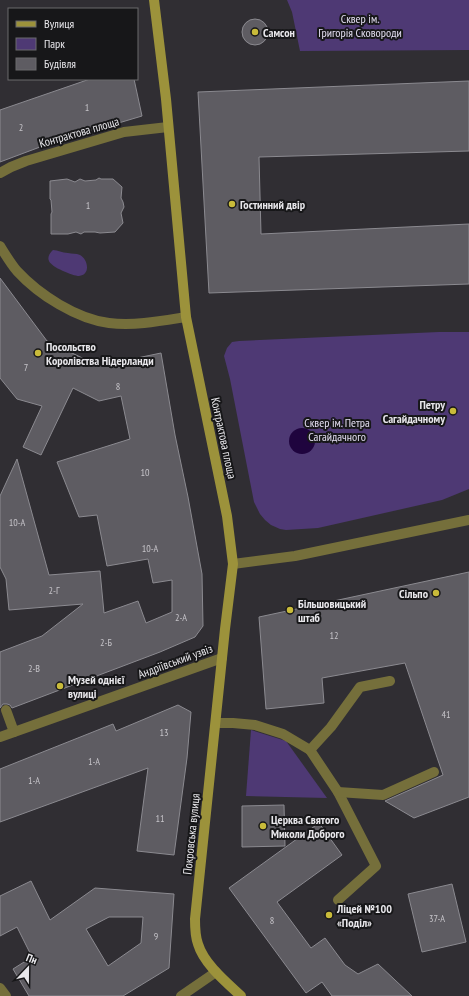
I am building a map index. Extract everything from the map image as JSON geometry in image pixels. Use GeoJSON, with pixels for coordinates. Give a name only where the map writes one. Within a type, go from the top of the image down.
{"type":"FeatureCollection","features":[{"type":"Feature","properties":{"kind":"street","name":"Контрактова площа"},"geometry":{"type":"LineString","coordinates":[[154,0],[166,99],[186,317],[227,516],[233,564],[222,658]]}},
{"type":"Feature","properties":{"kind":"street","name":"Контрактова площа"},"geometry":{"type":"LineString","coordinates":[[0,173],[26,161],[124,132],[168,127]]}},
{"type":"Feature","properties":{"kind":"street"},"geometry":{"type":"LineString","coordinates":[[0,246],[16,271],[35,288],[59,304],[86,318],[109,323],[128,324],[186,317]]}},
{"type":"Feature","properties":{"kind":"street"},"geometry":{"type":"LineString","coordinates":[[233,564],[295,556],[469,520]]}},
{"type":"Feature","properties":{"kind":"street","name":"Покровська вулиця"},"geometry":{"type":"LineString","coordinates":[[222,658],[195,924],[198,944],[204,957],[216,972],[241,996]]}},
{"type":"Feature","properties":{"kind":"street","name":"Андріївський узвіз"},"geometry":{"type":"LineString","coordinates":[[0,737],[222,658]]}},
{"type":"Feature","properties":{"kind":"street"},"geometry":{"type":"LineString","coordinates":[[310,750],[331,727],[360,687],[390,681]]}},
{"type":"Feature","properties":{"kind":"street"},"geometry":{"type":"LineString","coordinates":[[6,710],[14,732]]}},
{"type":"Feature","properties":{"kind":"street"},"geometry":{"type":"LineString","coordinates":[[216,723],[255,725],[283,734],[310,750],[338,792],[376,866],[338,900]]}},
{"type":"Feature","properties":{"kind":"street"},"geometry":{"type":"LineString","coordinates":[[338,792],[383,795],[434,772]]}},
{"type":"Feature","properties":{"kind":"street"},"geometry":{"type":"LineString","coordinates":[[181,996],[216,972]]}},
{"type":"Feature","properties":{"kind":"street"},"geometry":{"type":"LineString","coordinates":[[0,988],[6,996]]}},
{"type":"Feature","properties":{"kind":"green space","name":"Сквер ім. Григорія Сковороди"},"geometry":{"type":"Polygon","coordinates":[[[287,0],[469,0],[469,50],[300,51],[292,12],[287,0]]]}},
{"type":"Feature","properties":{"kind":"green space"},"geometry":{"type":"Polygon","coordinates":[[[53,250],[80,255],[85,260],[87,270],[83,275],[79,276],[62,271],[49,261],[48,258],[53,250]]]}},
{"type":"Feature","properties":{"kind":"green space","name":"Сквер ім. Петра Сагайдачного"},"geometry":{"type":"Polygon","coordinates":[[[439,332],[469,332],[469,489],[442,500],[318,528],[286,530],[271,525],[265,520],[254,502],[230,379],[224,356],[227,348],[232,342],[439,332]]]}},
{"type":"Feature","properties":{"kind":"green space"},"geometry":{"type":"Polygon","coordinates":[[[251,730],[286,741],[327,798],[246,796],[251,730]]]}},
{"type":"Feature","properties":{"kind":"shaded area"},"geometry":{"type":"Polygon","coordinates":[[[302,428],[311,432],[315,441],[311,450],[302,454],[293,450],[289,441],[293,432],[302,428]]]}},
{"type":"Feature","properties":{"kind":"building"},"geometry":{"type":"Polygon","coordinates":[[[255,19],[264,23],[268,32],[264,41],[255,45],[246,41],[242,32],[246,23],[255,19]]]}},
{"type":"Feature","properties":{"kind":"building"},"geometry":{"type":"Polygon","coordinates":[[[87,80],[134,80],[142,116],[48,144],[0,162],[0,110],[87,80]]]}},
{"type":"Feature","properties":{"kind":"building","name":"Гостинний двір"},"geometry":{"type":"Polygon","coordinates":[[[469,81],[469,151],[259,157],[261,234],[469,224],[469,284],[209,293],[198,92],[469,81]]]}},
{"type":"Feature","properties":{"kind":"building"},"geometry":{"type":"Polygon","coordinates":[[[99,178],[113,179],[122,187],[121,198],[124,207],[121,213],[123,223],[115,232],[84,232],[81,234],[76,232],[68,234],[51,234],[52,212],[50,181],[67,179],[75,182],[80,179],[85,181],[96,180],[99,178]]]}},
{"type":"Feature","properties":{"kind":"building"},"geometry":{"type":"Polygon","coordinates":[[[0,278],[47,341],[99,366],[161,353],[202,574],[203,626],[195,637],[160,652],[12,708],[10,705],[3,704],[0,708],[0,652],[42,636],[83,604],[9,610],[6,579],[0,567],[0,496],[17,459],[49,575],[100,571],[104,613],[138,601],[146,623],[172,612],[172,580],[153,583],[148,559],[107,566],[97,515],[79,517],[57,462],[130,439],[121,396],[99,401],[73,388],[41,455],[23,447],[42,406],[17,399],[0,378],[0,278]]]}},
{"type":"Feature","properties":{"kind":"building"},"geometry":{"type":"Polygon","coordinates":[[[469,572],[469,797],[414,818],[385,801],[443,775],[405,663],[322,678],[324,703],[266,709],[259,617],[469,572]]]}},
{"type":"Feature","properties":{"kind":"building"},"geometry":{"type":"Polygon","coordinates":[[[178,705],[191,712],[187,758],[174,855],[137,851],[148,768],[0,822],[0,769],[113,724],[116,731],[178,705]]]}},
{"type":"Feature","properties":{"kind":"building","name":"Церква Святого Миколи Доброго"},"geometry":{"type":"Polygon","coordinates":[[[284,805],[285,846],[242,847],[242,806],[284,805]]]}},
{"type":"Feature","properties":{"kind":"building"},"geometry":{"type":"Polygon","coordinates":[[[319,823],[342,855],[277,902],[311,948],[325,938],[345,965],[358,974],[378,964],[412,996],[332,996],[322,982],[306,993],[229,888],[319,823]]]}},
{"type":"Feature","properties":{"kind":"building"},"geometry":{"type":"Polygon","coordinates":[[[31,881],[50,920],[95,888],[174,894],[169,968],[123,996],[29,996],[13,969],[32,957],[17,927],[0,936],[0,896],[31,881]],[[109,917],[86,929],[108,966],[141,943],[143,917],[109,917]]]}},
{"type":"Feature","properties":{"kind":"building"},"geometry":{"type":"Polygon","coordinates":[[[452,884],[466,942],[422,952],[408,894],[452,884]]]}},
{"type":"Feature","properties":{"kind":"place","name":"Самсон"},"geometry":{"type":"Point","coordinates":[255,32]}},
{"type":"Feature","properties":{"kind":"place","name":"Гостинний двір"},"geometry":{"type":"Point","coordinates":[232,204]}},
{"type":"Feature","properties":{"kind":"place","name":"Посольство Королівства Нідерланди"},"geometry":{"type":"Point","coordinates":[38,353]}},
{"type":"Feature","properties":{"kind":"place","name":"Петру Сагайдачному"},"geometry":{"type":"Point","coordinates":[453,411]}},
{"type":"Feature","properties":{"kind":"place","name":"Сільпо"},"geometry":{"type":"Point","coordinates":[436,593]}},
{"type":"Feature","properties":{"kind":"place","name":"Більшовицький штаб"},"geometry":{"type":"Point","coordinates":[290,610]}},
{"type":"Feature","properties":{"kind":"place","name":"Музей однієї вулиці"},"geometry":{"type":"Point","coordinates":[60,686]}},
{"type":"Feature","properties":{"kind":"place","name":"Церква Святого Миколи Доброго"},"geometry":{"type":"Point","coordinates":[263,826]}},
{"type":"Feature","properties":{"kind":"place","name":"Ліцей №100 «Поділ»"},"geometry":{"type":"Point","coordinates":[329,915]}}]}
